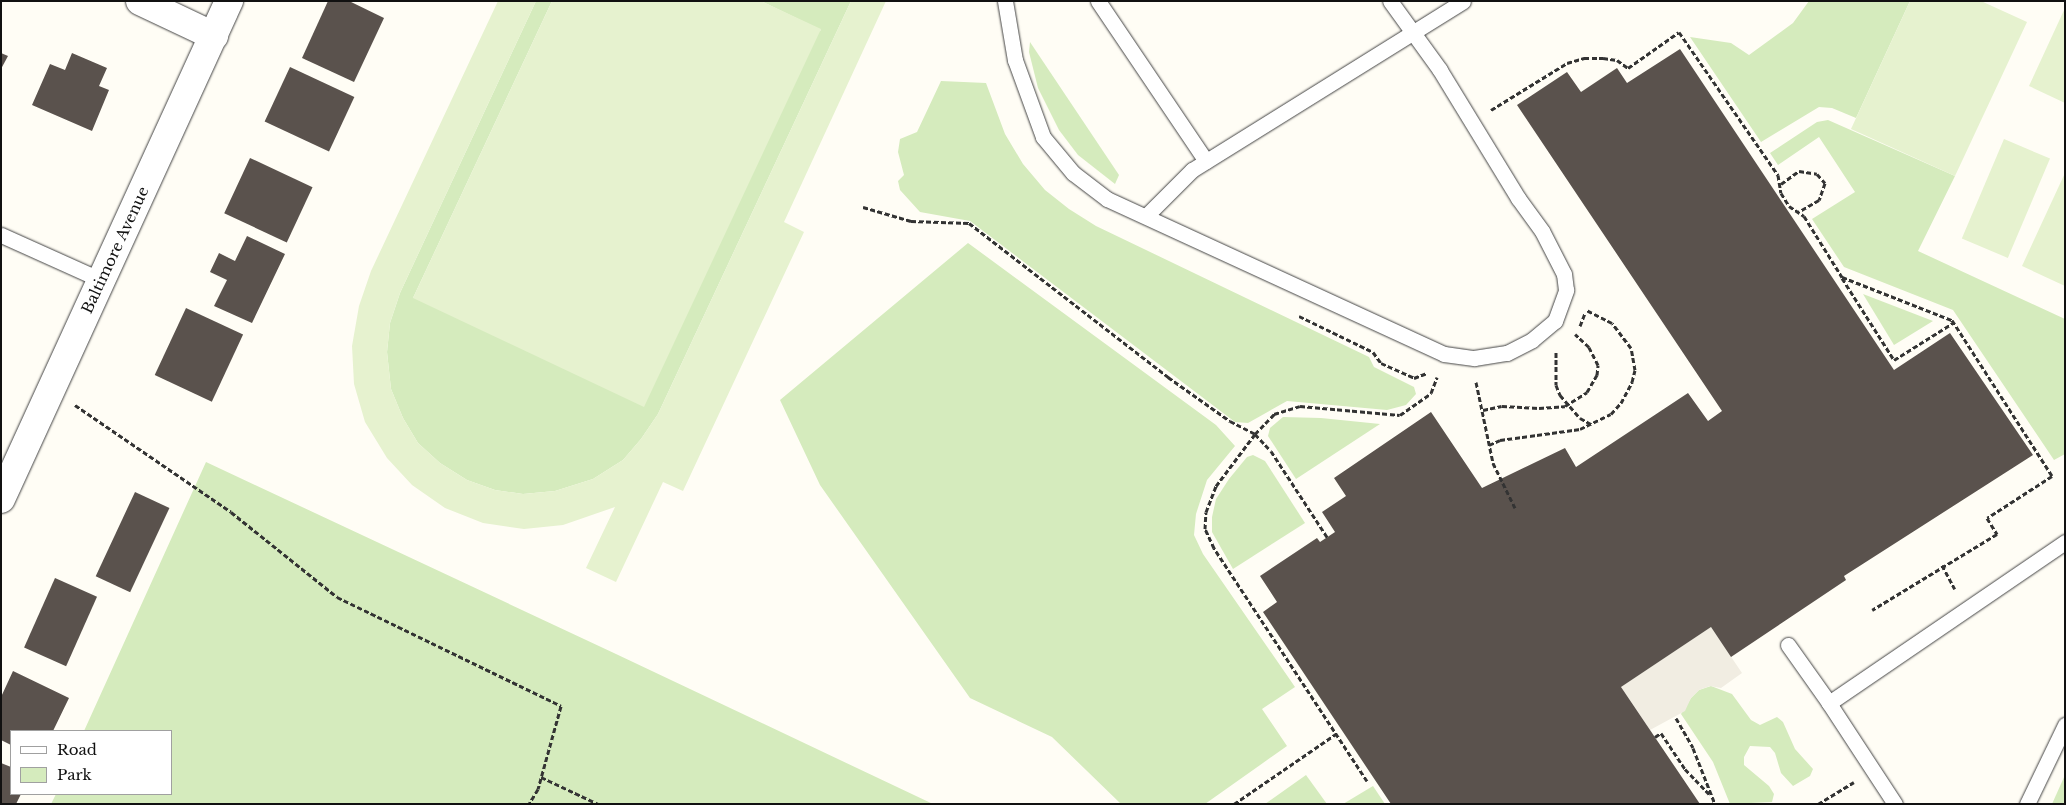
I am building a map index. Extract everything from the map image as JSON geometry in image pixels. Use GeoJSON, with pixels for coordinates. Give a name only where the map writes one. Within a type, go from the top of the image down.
{"type":"FeatureCollection","features":[{"type":"Feature","properties":{"kind":"street"},"geometry":{"type":"LineString","coordinates":[[140,1],[214,36]]}},
{"type":"Feature","properties":{"kind":"street","name":"Baltimore Avenue"},"geometry":{"type":"LineString","coordinates":[[1,499],[229,1]]}},
{"type":"Feature","properties":{"kind":"lane"},"geometry":{"type":"LineString","coordinates":[[1005,1],[1015,60],[1043,136],[1073,173],[1107,199],[1147,215],[1444,354],[1474,358],[1494,357],[1532,340],[1555,321],[1562,307],[1566,290],[1560,260],[1440,70],[1390,1]]}},
{"type":"Feature","properties":{"kind":"lane"},"geometry":{"type":"LineString","coordinates":[[1098,1],[1206,161]]}},
{"type":"Feature","properties":{"kind":"lane"},"geometry":{"type":"LineString","coordinates":[[1147,215],[1192,170],[1463,1]]}},
{"type":"Feature","properties":{"kind":"lane"},"geometry":{"type":"LineString","coordinates":[[1,235],[101,280]]}},
{"type":"Feature","properties":{"kind":"lane"},"geometry":{"type":"LineString","coordinates":[[1830,703],[2065,542]]}},
{"type":"Feature","properties":{"kind":"lane"},"geometry":{"type":"LineString","coordinates":[[1788,645],[1830,703],[1895,804]]}},
{"type":"Feature","properties":{"kind":"lane"},"geometry":{"type":"LineString","coordinates":[[2027,804],[2065,725]]}},
{"type":"Feature","properties":{"kind":"path"},"geometry":{"type":"LineString","coordinates":[[1488,112],[1567,63],[1584,58],[1603,58],[1618,60],[1628,68],[1680,32],[1781,184],[1781,193],[1797,213],[1804,216],[1894,360],[1953,323]]}},
{"type":"Feature","properties":{"kind":"path"},"geometry":{"type":"LineString","coordinates":[[1781,184],[1799,171],[1817,174],[1825,183],[1819,200],[1797,213]]}},
{"type":"Feature","properties":{"kind":"path"},"geometry":{"type":"LineString","coordinates":[[863,207],[911,221],[969,223],[1189,392],[1255,434],[1271,451],[1327,537]]}},
{"type":"Feature","properties":{"kind":"path"},"geometry":{"type":"LineString","coordinates":[[1842,277],[1953,323],[2052,476],[1986,518],[1997,534],[1872,610]]}},
{"type":"Feature","properties":{"kind":"path"},"geometry":{"type":"LineString","coordinates":[[1569,342],[1575,334],[1588,302]]}},
{"type":"Feature","properties":{"kind":"path"},"geometry":{"type":"LineString","coordinates":[[1489,445],[1500,440],[1569,432],[1591,424],[1611,414],[1628,393],[1632,382],[1634,359],[1631,348],[1612,323],[1586,310]]}},
{"type":"Feature","properties":{"kind":"path"},"geometry":{"type":"LineString","coordinates":[[1296,314],[1373,352],[1381,362],[1414,378],[1426,373],[1442,378]]}},
{"type":"Feature","properties":{"kind":"path"},"geometry":{"type":"LineString","coordinates":[[1483,410],[1502,406],[1539,408],[1568,405],[1587,392],[1598,365],[1589,347],[1575,334]]}},
{"type":"Feature","properties":{"kind":"path"},"geometry":{"type":"LineString","coordinates":[[1563,346],[1555,352],[1556,385],[1568,405],[1591,424]]}},
{"type":"Feature","properties":{"kind":"path"},"geometry":{"type":"LineString","coordinates":[[1367,781],[1234,582],[1205,529],[1206,512],[1216,486],[1255,434],[1274,414],[1300,406],[1400,414],[1431,393],[1437,376]]}},
{"type":"Feature","properties":{"kind":"path"},"geometry":{"type":"LineString","coordinates":[[1466,381],[1478,382],[1489,445],[1500,484],[1515,508]]}},
{"type":"Feature","properties":{"kind":"path"},"geometry":{"type":"LineString","coordinates":[[52,389],[231,512],[338,597],[561,706],[541,777],[529,804]]}},
{"type":"Feature","properties":{"kind":"path"},"geometry":{"type":"LineString","coordinates":[[1676,718],[1694,748],[1710,795],[1715,804]]}},
{"type":"Feature","properties":{"kind":"path"},"geometry":{"type":"LineString","coordinates":[[1655,737],[1661,733],[1686,769],[1710,795]]}},
{"type":"Feature","properties":{"kind":"path"},"geometry":{"type":"LineString","coordinates":[[1234,804],[1336,734]]}},
{"type":"Feature","properties":{"kind":"path"},"geometry":{"type":"LineString","coordinates":[[1818,804],[1873,770]]}},
{"type":"Feature","properties":{"kind":"path"},"geometry":{"type":"LineString","coordinates":[[541,777],[598,804]]}},
{"type":"Feature","properties":{"kind":"green space"},"geometry":{"type":"Polygon","coordinates":[[[498,1],[536,1],[400,293],[390,323],[387,352],[391,389],[403,418],[418,443],[440,463],[467,480],[495,490],[523,494],[555,491],[593,479],[623,460],[641,439],[658,414],[851,1],[886,1],[784,222],[804,232],[683,491],[663,482],[616,582],[586,568],[615,507],[563,525],[524,529],[483,523],[445,508],[412,485],[387,458],[365,422],[354,384],[352,346],[359,306],[371,271],[498,1]]]}},
{"type":"Feature","properties":{"kind":"green space"},"geometry":{"type":"Polygon","coordinates":[[[536,1],[552,1],[413,298],[821,30],[761,1],[851,1],[658,414],[641,439],[623,460],[593,479],[555,491],[523,494],[495,490],[467,480],[440,463],[418,443],[403,418],[391,389],[387,352],[390,323],[400,293],[536,1]]]}},
{"type":"Feature","properties":{"kind":"green space"},"geometry":{"type":"Polygon","coordinates":[[[552,1],[761,1],[821,29],[644,407],[413,298],[552,1]]]}},
{"type":"Feature","properties":{"kind":"green space"},"geometry":{"type":"Polygon","coordinates":[[[1809,1],[1910,1],[1856,118],[1832,108],[1819,107],[1761,142],[1690,37],[1731,43],[1749,55],[1793,23],[1809,1]]]}},
{"type":"Feature","properties":{"kind":"green space"},"geometry":{"type":"Polygon","coordinates":[[[1910,1],[1981,1],[2027,22],[1955,176],[1851,129],[1910,1]]]}},
{"type":"Feature","properties":{"kind":"green space"},"geometry":{"type":"Polygon","coordinates":[[[2065,8],[2065,103],[2029,86],[2065,8]]]}},
{"type":"Feature","properties":{"kind":"green space"},"geometry":{"type":"Polygon","coordinates":[[[1030,42],[1119,175],[1115,184],[1078,155],[1059,130],[1038,88],[1029,52],[1030,42]]]}},
{"type":"Feature","properties":{"kind":"green space"},"geometry":{"type":"Polygon","coordinates":[[[941,81],[986,83],[1005,134],[1023,164],[1045,190],[1069,209],[1096,226],[1369,357],[1374,367],[1414,387],[1416,394],[1406,405],[1387,410],[1287,401],[1248,423],[1235,422],[970,221],[920,212],[900,190],[898,181],[904,175],[898,152],[900,139],[917,132],[941,81]]]}},
{"type":"Feature","properties":{"kind":"green space"},"geometry":{"type":"Polygon","coordinates":[[[1828,120],[1955,176],[1918,251],[2065,319],[2065,454],[2054,460],[1953,310],[1844,267],[1812,219],[1855,192],[1819,137],[1778,165],[1770,153],[1817,122],[1828,120]]]}},
{"type":"Feature","properties":{"kind":"green space"},"geometry":{"type":"Polygon","coordinates":[[[2004,139],[2050,159],[2008,258],[1962,238],[2004,139]]]}},
{"type":"Feature","properties":{"kind":"green space"},"geometry":{"type":"Polygon","coordinates":[[[2065,173],[2065,286],[2022,266],[2065,173]]]}},
{"type":"Feature","properties":{"kind":"green space"},"geometry":{"type":"Polygon","coordinates":[[[968,243],[1216,425],[1235,446],[1207,480],[1196,514],[1194,535],[1203,554],[1295,687],[1262,709],[1287,746],[1205,804],[1121,804],[1052,737],[970,698],[820,485],[780,400],[968,243]]]}},
{"type":"Feature","properties":{"kind":"green space"},"geometry":{"type":"Polygon","coordinates":[[[1863,294],[1933,321],[1894,345],[1863,294]]]}},
{"type":"Feature","properties":{"kind":"green space"},"geometry":{"type":"Polygon","coordinates":[[[1283,417],[1321,418],[1380,424],[1296,479],[1268,436],[1270,428],[1283,417]]]}},
{"type":"Feature","properties":{"kind":"green space"},"geometry":{"type":"Polygon","coordinates":[[[1253,455],[1265,461],[1305,523],[1233,569],[1212,532],[1212,517],[1216,499],[1229,479],[1247,457],[1253,455]]]}},
{"type":"Feature","properties":{"kind":"green space"},"geometry":{"type":"Polygon","coordinates":[[[206,462],[933,804],[51,804],[56,795],[172,795],[172,730],[84,730],[206,462]]]}},
{"type":"Feature","properties":{"kind":"green space"},"geometry":{"type":"Polygon","coordinates":[[[1711,686],[1732,694],[1751,720],[1760,725],[1777,717],[1783,722],[1795,749],[1813,769],[1810,776],[1793,786],[1781,773],[1775,753],[1770,747],[1750,746],[1744,757],[1744,765],[1769,786],[1774,794],[1772,802],[1730,804],[1713,762],[1681,714],[1691,698],[1699,690],[1711,686]]]}},
{"type":"Feature","properties":{"kind":"green space"},"geometry":{"type":"Polygon","coordinates":[[[1306,775],[1327,804],[1265,804],[1306,775]]]}},
{"type":"Feature","properties":{"kind":"green space"},"geometry":{"type":"Polygon","coordinates":[[[2065,775],[2065,804],[2052,804],[2065,775]]]}},
{"type":"Feature","properties":{"kind":"green space"},"geometry":{"type":"Polygon","coordinates":[[[1373,786],[1385,804],[1343,804],[1373,786]]]}},
{"type":"Feature","properties":{"kind":"shaded area"},"geometry":{"type":"Polygon","coordinates":[[[1711,627],[1742,673],[1721,688],[1710,686],[1699,690],[1691,698],[1685,711],[1650,730],[1621,687],[1711,627]]]}},
{"type":"Feature","properties":{"kind":"building"},"geometry":{"type":"Polygon","coordinates":[[[328,1],[349,1],[384,18],[354,82],[302,58],[328,1]]]}},
{"type":"Feature","properties":{"kind":"building"},"geometry":{"type":"Polygon","coordinates":[[[1680,49],[1894,370],[1950,333],[2033,455],[1844,576],[1846,580],[1731,657],[1711,627],[1621,687],[1700,804],[1391,804],[1263,612],[1277,602],[1260,576],[1317,538],[1320,542],[1335,532],[1322,512],[1346,496],[1334,478],[1431,412],[1482,488],[1565,448],[1576,467],[1688,393],[1708,421],[1722,411],[1517,105],[1567,72],[1581,92],[1617,68],[1627,83],[1680,49]]]}},
{"type":"Feature","properties":{"kind":"building"},"geometry":{"type":"Polygon","coordinates":[[[1,53],[8,56],[1,69],[1,53]]]}},
{"type":"Feature","properties":{"kind":"building"},"geometry":{"type":"Polygon","coordinates":[[[72,53],[107,68],[99,86],[109,90],[92,131],[32,105],[50,64],[65,70],[72,53]]]}},
{"type":"Feature","properties":{"kind":"building"},"geometry":{"type":"Polygon","coordinates":[[[290,67],[354,97],[329,151],[265,121],[290,67]]]}},
{"type":"Feature","properties":{"kind":"building"},"geometry":{"type":"Polygon","coordinates":[[[250,158],[313,187],[287,242],[224,213],[250,158]]]}},
{"type":"Feature","properties":{"kind":"building"},"geometry":{"type":"Polygon","coordinates":[[[247,236],[285,254],[252,323],[214,306],[227,280],[210,272],[219,253],[235,261],[247,236]]]}},
{"type":"Feature","properties":{"kind":"building"},"geometry":{"type":"Polygon","coordinates":[[[186,308],[243,335],[212,402],[155,375],[186,308]]]}},
{"type":"Feature","properties":{"kind":"building"},"geometry":{"type":"Polygon","coordinates":[[[135,492],[169,508],[130,592],[96,576],[135,492]]]}},
{"type":"Feature","properties":{"kind":"building"},"geometry":{"type":"Polygon","coordinates":[[[55,578],[97,597],[66,666],[24,647],[55,578]]]}},
{"type":"Feature","properties":{"kind":"building"},"geometry":{"type":"Polygon","coordinates":[[[13,671],[69,698],[53,730],[10,730],[10,744],[1,740],[1,697],[13,671]]]}},
{"type":"Feature","properties":{"kind":"building"},"geometry":{"type":"Polygon","coordinates":[[[1,763],[10,767],[10,795],[20,795],[16,804],[1,804],[1,763]]]}}]}
